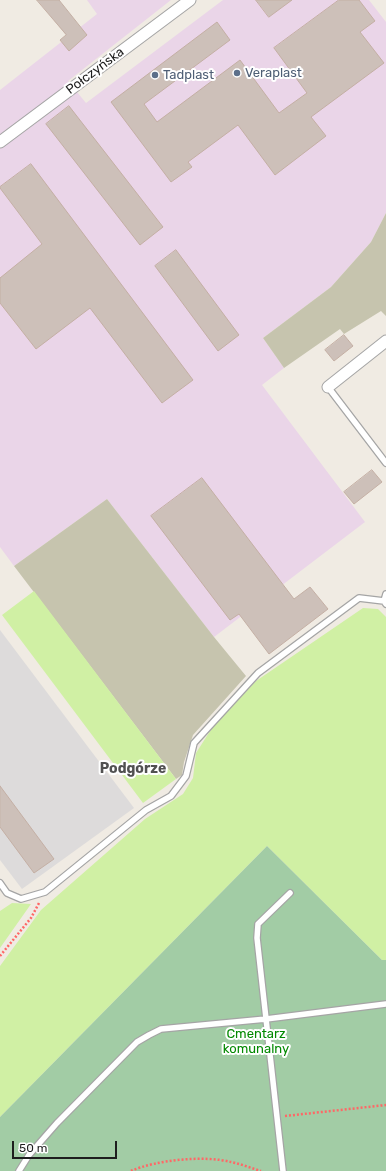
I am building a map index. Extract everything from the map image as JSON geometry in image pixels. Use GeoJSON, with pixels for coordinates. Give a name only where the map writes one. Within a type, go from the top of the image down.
{"type":"FeatureCollection","features":[{"type":"Feature","properties":{"kind":"street","name":"Połczyńska"},"geometry":{"type":"LineString","coordinates":[[0,142],[190,0]]}},
{"type":"Feature","properties":{"kind":"street"},"geometry":{"type":"LineString","coordinates":[[328,388],[386,341]]}},
{"type":"Feature","properties":{"kind":"lane"},"geometry":{"type":"LineString","coordinates":[[328,388],[386,463]]}},
{"type":"Feature","properties":{"kind":"lane"},"geometry":{"type":"LineString","coordinates":[[0,883],[7,892],[21,899],[45,892],[146,810],[171,796],[186,776],[194,743],[258,673],[359,598],[385,603],[386,594]]}},
{"type":"Feature","properties":{"kind":"lane"},"geometry":{"type":"LineString","coordinates":[[282,1171],[257,938],[258,924],[290,893]]}},
{"type":"Feature","properties":{"kind":"lane"},"geometry":{"type":"LineString","coordinates":[[19,1171],[29,1155],[58,1123],[137,1042],[149,1034],[161,1029],[266,1019],[386,1004]]}},
{"type":"Feature","properties":{"kind":"path"},"geometry":{"type":"LineString","coordinates":[[0,956],[30,918],[45,892]]}},
{"type":"Feature","properties":{"kind":"path"},"geometry":{"type":"LineString","coordinates":[[277,1117],[386,1105]]}},
{"type":"Feature","properties":{"kind":"path"},"geometry":{"type":"LineString","coordinates":[[131,1171],[140,1167],[176,1160],[197,1159],[230,1161],[261,1171]]}},
{"type":"Feature","properties":{"kind":"shaded area"},"geometry":{"type":"Polygon","coordinates":[[[87,0],[171,0],[68,81],[86,103],[223,0],[369,0],[386,22],[386,213],[371,242],[331,287],[263,338],[284,368],[262,385],[365,522],[214,637],[107,499],[14,566],[0,547],[0,90],[97,14],[87,0]]]}},
{"type":"Feature","properties":{"kind":"shaded area"},"geometry":{"type":"Polygon","coordinates":[[[386,213],[386,316],[381,311],[344,334],[340,329],[284,368],[263,338],[331,287],[371,242],[386,213]]]}},
{"type":"Feature","properties":{"kind":"shaded area"},"geometry":{"type":"Polygon","coordinates":[[[107,499],[246,676],[193,735],[184,762],[182,775],[176,779],[14,566],[107,499]]]}},
{"type":"Feature","properties":{"kind":"shaded area"},"geometry":{"type":"Polygon","coordinates":[[[0,630],[134,808],[22,889],[0,860],[0,630]]]}},
{"type":"Feature","properties":{"kind":"green space"},"geometry":{"type":"Polygon","coordinates":[[[34,591],[176,779],[143,803],[2,615],[34,591]]]}},
{"type":"Feature","properties":{"kind":"green space"},"geometry":{"type":"Polygon","coordinates":[[[363,608],[378,609],[386,617],[386,960],[382,960],[267,846],[0,1117],[0,966],[41,910],[145,819],[183,794],[193,778],[196,753],[212,728],[256,681],[363,608]]]}},
{"type":"Feature","properties":{"kind":"green space","name":"Cmentarz komunalny"},"geometry":{"type":"Polygon","coordinates":[[[267,846],[382,960],[386,960],[386,1171],[0,1171],[0,1117],[267,846]]]}},
{"type":"Feature","properties":{"kind":"green space"},"geometry":{"type":"Polygon","coordinates":[[[12,903],[31,904],[0,948],[0,911],[12,903]]]}},
{"type":"Feature","properties":{"kind":"building"},"geometry":{"type":"Polygon","coordinates":[[[37,0],[59,0],[87,35],[69,51],[60,40],[66,35],[37,0]]]}},
{"type":"Feature","properties":{"kind":"building"},"geometry":{"type":"Polygon","coordinates":[[[256,0],[292,0],[269,17],[256,0]]]}},
{"type":"Feature","properties":{"kind":"building"},"geometry":{"type":"Polygon","coordinates":[[[339,0],[359,0],[375,21],[360,32],[384,63],[311,117],[326,136],[275,175],[238,125],[188,162],[192,167],[171,182],[111,102],[217,22],[230,40],[144,104],[157,122],[240,60],[279,113],[307,93],[274,48],[339,0]]]}},
{"type":"Feature","properties":{"kind":"building"},"geometry":{"type":"Polygon","coordinates":[[[69,106],[163,227],[140,245],[46,124],[69,106]]]}},
{"type":"Feature","properties":{"kind":"building"},"geometry":{"type":"Polygon","coordinates":[[[31,164],[193,380],[162,403],[90,308],[36,349],[0,303],[0,278],[42,244],[0,188],[31,164]]]}},
{"type":"Feature","properties":{"kind":"building"},"geometry":{"type":"Polygon","coordinates":[[[176,250],[239,335],[218,351],[155,266],[176,250]]]}},
{"type":"Feature","properties":{"kind":"building"},"geometry":{"type":"Polygon","coordinates":[[[344,335],[353,346],[334,361],[325,350],[344,335]]]}},
{"type":"Feature","properties":{"kind":"building"},"geometry":{"type":"Polygon","coordinates":[[[372,470],[382,482],[354,504],[344,492],[372,470]]]}},
{"type":"Feature","properties":{"kind":"building"},"geometry":{"type":"Polygon","coordinates":[[[202,478],[294,599],[310,587],[328,609],[269,654],[239,614],[230,620],[151,516],[202,478]]]}},
{"type":"Feature","properties":{"kind":"building"},"geometry":{"type":"Polygon","coordinates":[[[0,786],[54,859],[34,873],[0,827],[0,786]]]}},
{"type":"Feature","properties":{"kind":"place","name":"Veraplast"},"geometry":{"type":"Point","coordinates":[237,73]}},
{"type":"Feature","properties":{"kind":"place","name":"Tadplast"},"geometry":{"type":"Point","coordinates":[155,75]}},
{"type":"Feature","properties":{"kind":"district","name":"Podgórze"},"geometry":{"type":"Point","coordinates":[133,769]}}]}
